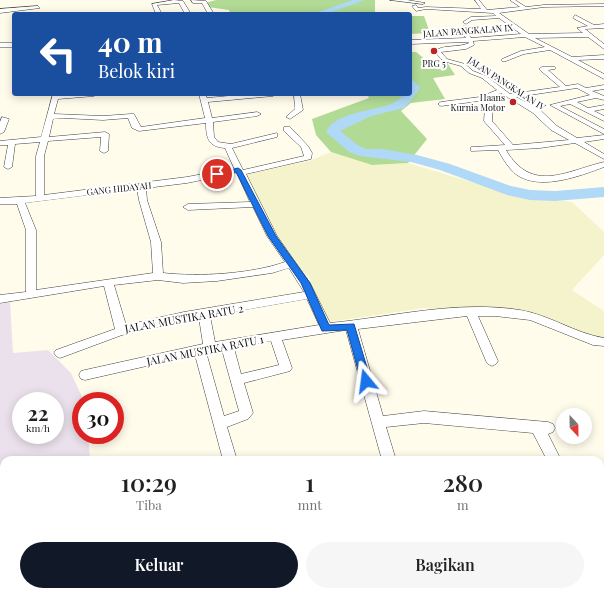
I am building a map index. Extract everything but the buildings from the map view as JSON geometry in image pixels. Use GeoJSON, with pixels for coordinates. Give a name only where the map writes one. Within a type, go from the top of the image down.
{"type":"FeatureCollection","features":[{"type":"Feature","properties":{"kind":"street"},"geometry":{"type":"LineString","coordinates":[[158,12],[154,4],[193,0],[195,2],[204,2],[210,12]]}},
{"type":"Feature","properties":{"kind":"street"},"geometry":{"type":"LineString","coordinates":[[392,0],[432,2],[443,8]]}},
{"type":"Feature","properties":{"kind":"street"},"geometry":{"type":"LineString","coordinates":[[477,0],[485,10]]}},
{"type":"Feature","properties":{"kind":"street"},"geometry":{"type":"LineString","coordinates":[[512,0],[526,8]]}},
{"type":"Feature","properties":{"kind":"street"},"geometry":{"type":"LineString","coordinates":[[536,0],[544,6]]}},
{"type":"Feature","properties":{"kind":"street"},"geometry":{"type":"LineString","coordinates":[[567,0],[578,6]]}},
{"type":"Feature","properties":{"kind":"street"},"geometry":{"type":"LineString","coordinates":[[595,0],[604,5]]}},
{"type":"Feature","properties":{"kind":"street"},"geometry":{"type":"LineString","coordinates":[[179,1],[187,12]]}},
{"type":"Feature","properties":{"kind":"street"},"geometry":{"type":"LineString","coordinates":[[414,6],[416,10],[443,8],[485,10],[494,12],[544,6],[604,5]]}},
{"type":"Feature","properties":{"kind":"street"},"geometry":{"type":"LineString","coordinates":[[589,6],[604,12]]}},
{"type":"Feature","properties":{"kind":"street"},"geometry":{"type":"LineString","coordinates":[[0,11],[38,7]]}},
{"type":"Feature","properties":{"kind":"street"},"geometry":{"type":"LineString","coordinates":[[494,12],[499,17],[552,48],[572,62],[604,77]]}},
{"type":"Feature","properties":{"kind":"street"},"geometry":{"type":"LineString","coordinates":[[470,40],[464,32],[465,25],[471,19],[499,17]]}},
{"type":"Feature","properties":{"kind":"street"},"geometry":{"type":"LineString","coordinates":[[575,17],[592,26]]}},
{"type":"Feature","properties":{"kind":"street"},"geometry":{"type":"LineString","coordinates":[[604,26],[580,28],[604,48]]}},
{"type":"Feature","properties":{"kind":"street","name":"JALAN PANGKALAN IX"},"geometry":{"type":"LineString","coordinates":[[412,42],[470,40],[528,35],[588,35]]}},
{"type":"Feature","properties":{"kind":"street","name":"JALAN PANGKALAN IV"},"geometry":{"type":"LineString","coordinates":[[470,40],[472,44],[466,47],[439,50],[438,52],[446,60],[463,65],[472,72],[484,77],[509,96],[536,111],[554,128],[604,157]]}},
{"type":"Feature","properties":{"kind":"street"},"geometry":{"type":"LineString","coordinates":[[0,45],[12,45]]}},
{"type":"Feature","properties":{"kind":"street"},"geometry":{"type":"LineString","coordinates":[[504,60],[523,52],[552,48]]}},
{"type":"Feature","properties":{"kind":"street"},"geometry":{"type":"LineString","coordinates":[[594,48],[604,48]]}},
{"type":"Feature","properties":{"kind":"street"},"geometry":{"type":"LineString","coordinates":[[572,62],[604,58]]}},
{"type":"Feature","properties":{"kind":"street"},"geometry":{"type":"LineString","coordinates":[[554,68],[542,69],[564,87]]}},
{"type":"Feature","properties":{"kind":"street"},"geometry":{"type":"LineString","coordinates":[[509,96],[578,86],[596,96],[604,98]]}},
{"type":"Feature","properties":{"kind":"street"},"geometry":{"type":"LineString","coordinates":[[586,90],[604,87]]}},
{"type":"Feature","properties":{"kind":"street"},"geometry":{"type":"LineString","coordinates":[[441,104],[481,99],[502,91]]}},
{"type":"Feature","properties":{"kind":"street"},"geometry":{"type":"LineString","coordinates":[[40,198],[39,168],[43,139],[56,96]]}},
{"type":"Feature","properties":{"kind":"street"},"geometry":{"type":"LineString","coordinates":[[226,96],[203,97],[209,120],[211,138],[214,143],[221,147],[228,147],[274,134]]}},
{"type":"Feature","properties":{"kind":"street"},"geometry":{"type":"LineString","coordinates":[[290,117],[299,110],[297,96]]}},
{"type":"Feature","properties":{"kind":"street"},"geometry":{"type":"LineString","coordinates":[[596,96],[553,105],[604,132]]}},
{"type":"Feature","properties":{"kind":"street"},"geometry":{"type":"LineString","coordinates":[[481,99],[489,107],[488,121],[511,147]]}},
{"type":"Feature","properties":{"kind":"street"},"geometry":{"type":"LineString","coordinates":[[570,101],[604,120]]}},
{"type":"Feature","properties":{"kind":"street"},"geometry":{"type":"LineString","coordinates":[[588,110],[604,107]]}},
{"type":"Feature","properties":{"kind":"street"},"geometry":{"type":"LineString","coordinates":[[49,117],[73,116],[103,118],[131,116],[135,122],[135,126],[139,128],[257,114]]}},
{"type":"Feature","properties":{"kind":"street"},"geometry":{"type":"LineString","coordinates":[[0,132],[4,119]]}},
{"type":"Feature","properties":{"kind":"street"},"geometry":{"type":"LineString","coordinates":[[583,121],[604,120]]}},
{"type":"Feature","properties":{"kind":"street","name":"GANG HIDAYAH"},"geometry":{"type":"LineString","coordinates":[[0,201],[20,201],[187,180],[239,172],[308,158],[308,154],[299,140],[287,129]]}},
{"type":"Feature","properties":{"kind":"street"},"geometry":{"type":"LineString","coordinates":[[0,143],[105,134],[104,151]]}},
{"type":"Feature","properties":{"kind":"street"},"geometry":{"type":"LineString","coordinates":[[474,149],[579,142],[604,137]]}},
{"type":"Feature","properties":{"kind":"street"},"geometry":{"type":"LineString","coordinates":[[8,167],[12,141]]}},
{"type":"Feature","properties":{"kind":"street"},"geometry":{"type":"LineString","coordinates":[[228,147],[239,172],[272,236],[292,263],[311,294],[326,328]]}},
{"type":"Feature","properties":{"kind":"street"},"geometry":{"type":"LineString","coordinates":[[501,148],[505,156],[522,174],[529,176],[544,178],[582,172],[604,164]]}},
{"type":"Feature","properties":{"kind":"street"},"geometry":{"type":"LineString","coordinates":[[0,155],[10,153]]}},
{"type":"Feature","properties":{"kind":"street"},"geometry":{"type":"LineString","coordinates":[[141,186],[143,200],[156,242],[158,276]]}},
{"type":"Feature","properties":{"kind":"street"},"geometry":{"type":"LineString","coordinates":[[20,201],[31,230],[31,294]]}},
{"type":"Feature","properties":{"kind":"street"},"geometry":{"type":"LineString","coordinates":[[188,207],[256,204]]}},
{"type":"Feature","properties":{"kind":"street"},"geometry":{"type":"LineString","coordinates":[[0,299],[108,282],[158,276],[183,279],[217,277],[272,270],[292,263]]}},
{"type":"Feature","properties":{"kind":"street"},"geometry":{"type":"LineString","coordinates":[[108,282],[121,330]]}},
{"type":"Feature","properties":{"kind":"street","name":"JALAN MUSTIKA RATU 2"},"geometry":{"type":"LineString","coordinates":[[60,352],[84,342],[121,330],[311,294]]}},
{"type":"Feature","properties":{"kind":"street"},"geometry":{"type":"LineString","coordinates":[[470,310],[492,361]]}},
{"type":"Feature","properties":{"kind":"street","name":"JALAN MUSTIKA RATU 1"},"geometry":{"type":"LineString","coordinates":[[85,375],[204,348],[326,328],[351,326],[400,317],[470,310],[521,314],[535,318],[587,340],[604,342]]}},
{"type":"Feature","properties":{"kind":"street"},"geometry":{"type":"LineString","coordinates":[[204,314],[204,348],[229,456]]}},
{"type":"Feature","properties":{"kind":"street"},"geometry":{"type":"LineString","coordinates":[[351,326],[388,456]]}},
{"type":"Feature","properties":{"kind":"street"},"geometry":{"type":"LineString","coordinates":[[237,380],[286,368],[275,337]]}},
{"type":"Feature","properties":{"kind":"street"},"geometry":{"type":"LineString","coordinates":[[221,423],[246,413],[227,345]]}},
{"type":"Feature","properties":{"kind":"street"},"geometry":{"type":"LineString","coordinates":[[378,422],[424,417],[543,428],[553,456]]}},
{"type":"Feature","properties":{"kind":"shaded area"},"geometry":{"type":"Polygon","coordinates":[[[331,152],[372,165],[408,163],[511,194],[572,202],[604,232],[604,255],[572,290],[604,311],[604,338],[593,338],[546,317],[424,308],[322,323],[309,277],[292,262],[243,175],[309,161],[331,152]]]}},
{"type":"Feature","properties":{"kind":"shaded area"},"geometry":{"type":"Polygon","coordinates":[[[10,302],[13,353],[48,350],[71,373],[80,392],[72,392],[72,444],[89,444],[90,456],[0,456],[0,304],[10,302]]]}},
{"type":"Feature","properties":{"kind":"green space"},"geometry":{"type":"Polygon","coordinates":[[[216,0],[375,0],[375,12],[230,12],[229,10],[208,7],[205,3],[216,0]]]}},
{"type":"Feature","properties":{"kind":"green space"},"geometry":{"type":"Polygon","coordinates":[[[412,16],[424,16],[430,33],[412,34],[412,16]]]}},
{"type":"Feature","properties":{"kind":"green space"},"geometry":{"type":"Polygon","coordinates":[[[412,52],[416,52],[426,60],[446,61],[455,75],[433,78],[445,99],[411,103],[401,111],[427,139],[408,163],[372,165],[331,152],[316,135],[312,119],[369,98],[368,96],[412,96],[412,52]]]}},
{"type":"Feature","properties":{"kind":"waterway"},"geometry":{"type":"LineString","coordinates":[[323,12],[361,0]]}},
{"type":"Feature","properties":{"kind":"waterway"},"geometry":{"type":"LineString","coordinates":[[412,86],[414,88],[412,91]]}},
{"type":"Feature","properties":{"kind":"waterway"},"geometry":{"type":"LineString","coordinates":[[409,96],[399,105],[367,113],[335,127],[333,132],[354,149],[365,153],[382,153],[412,158],[445,167],[507,190],[530,195],[555,196],[604,192]]}},
{"type":"Feature","properties":{"kind":"place","name":"PRG 5"},"geometry":{"type":"Point","coordinates":[434,51]}},
{"type":"Feature","properties":{"kind":"place","name":"Haans Kurnia Motor"},"geometry":{"type":"Point","coordinates":[513,102]}},
{"type":"Feature","properties":{"kind":"route"},"geometry":{"type":"LineString","coordinates":[[217,174],[238,170],[241,173],[272,236],[285,256],[300,273],[326,328],[351,326],[366,381]]}}]}
